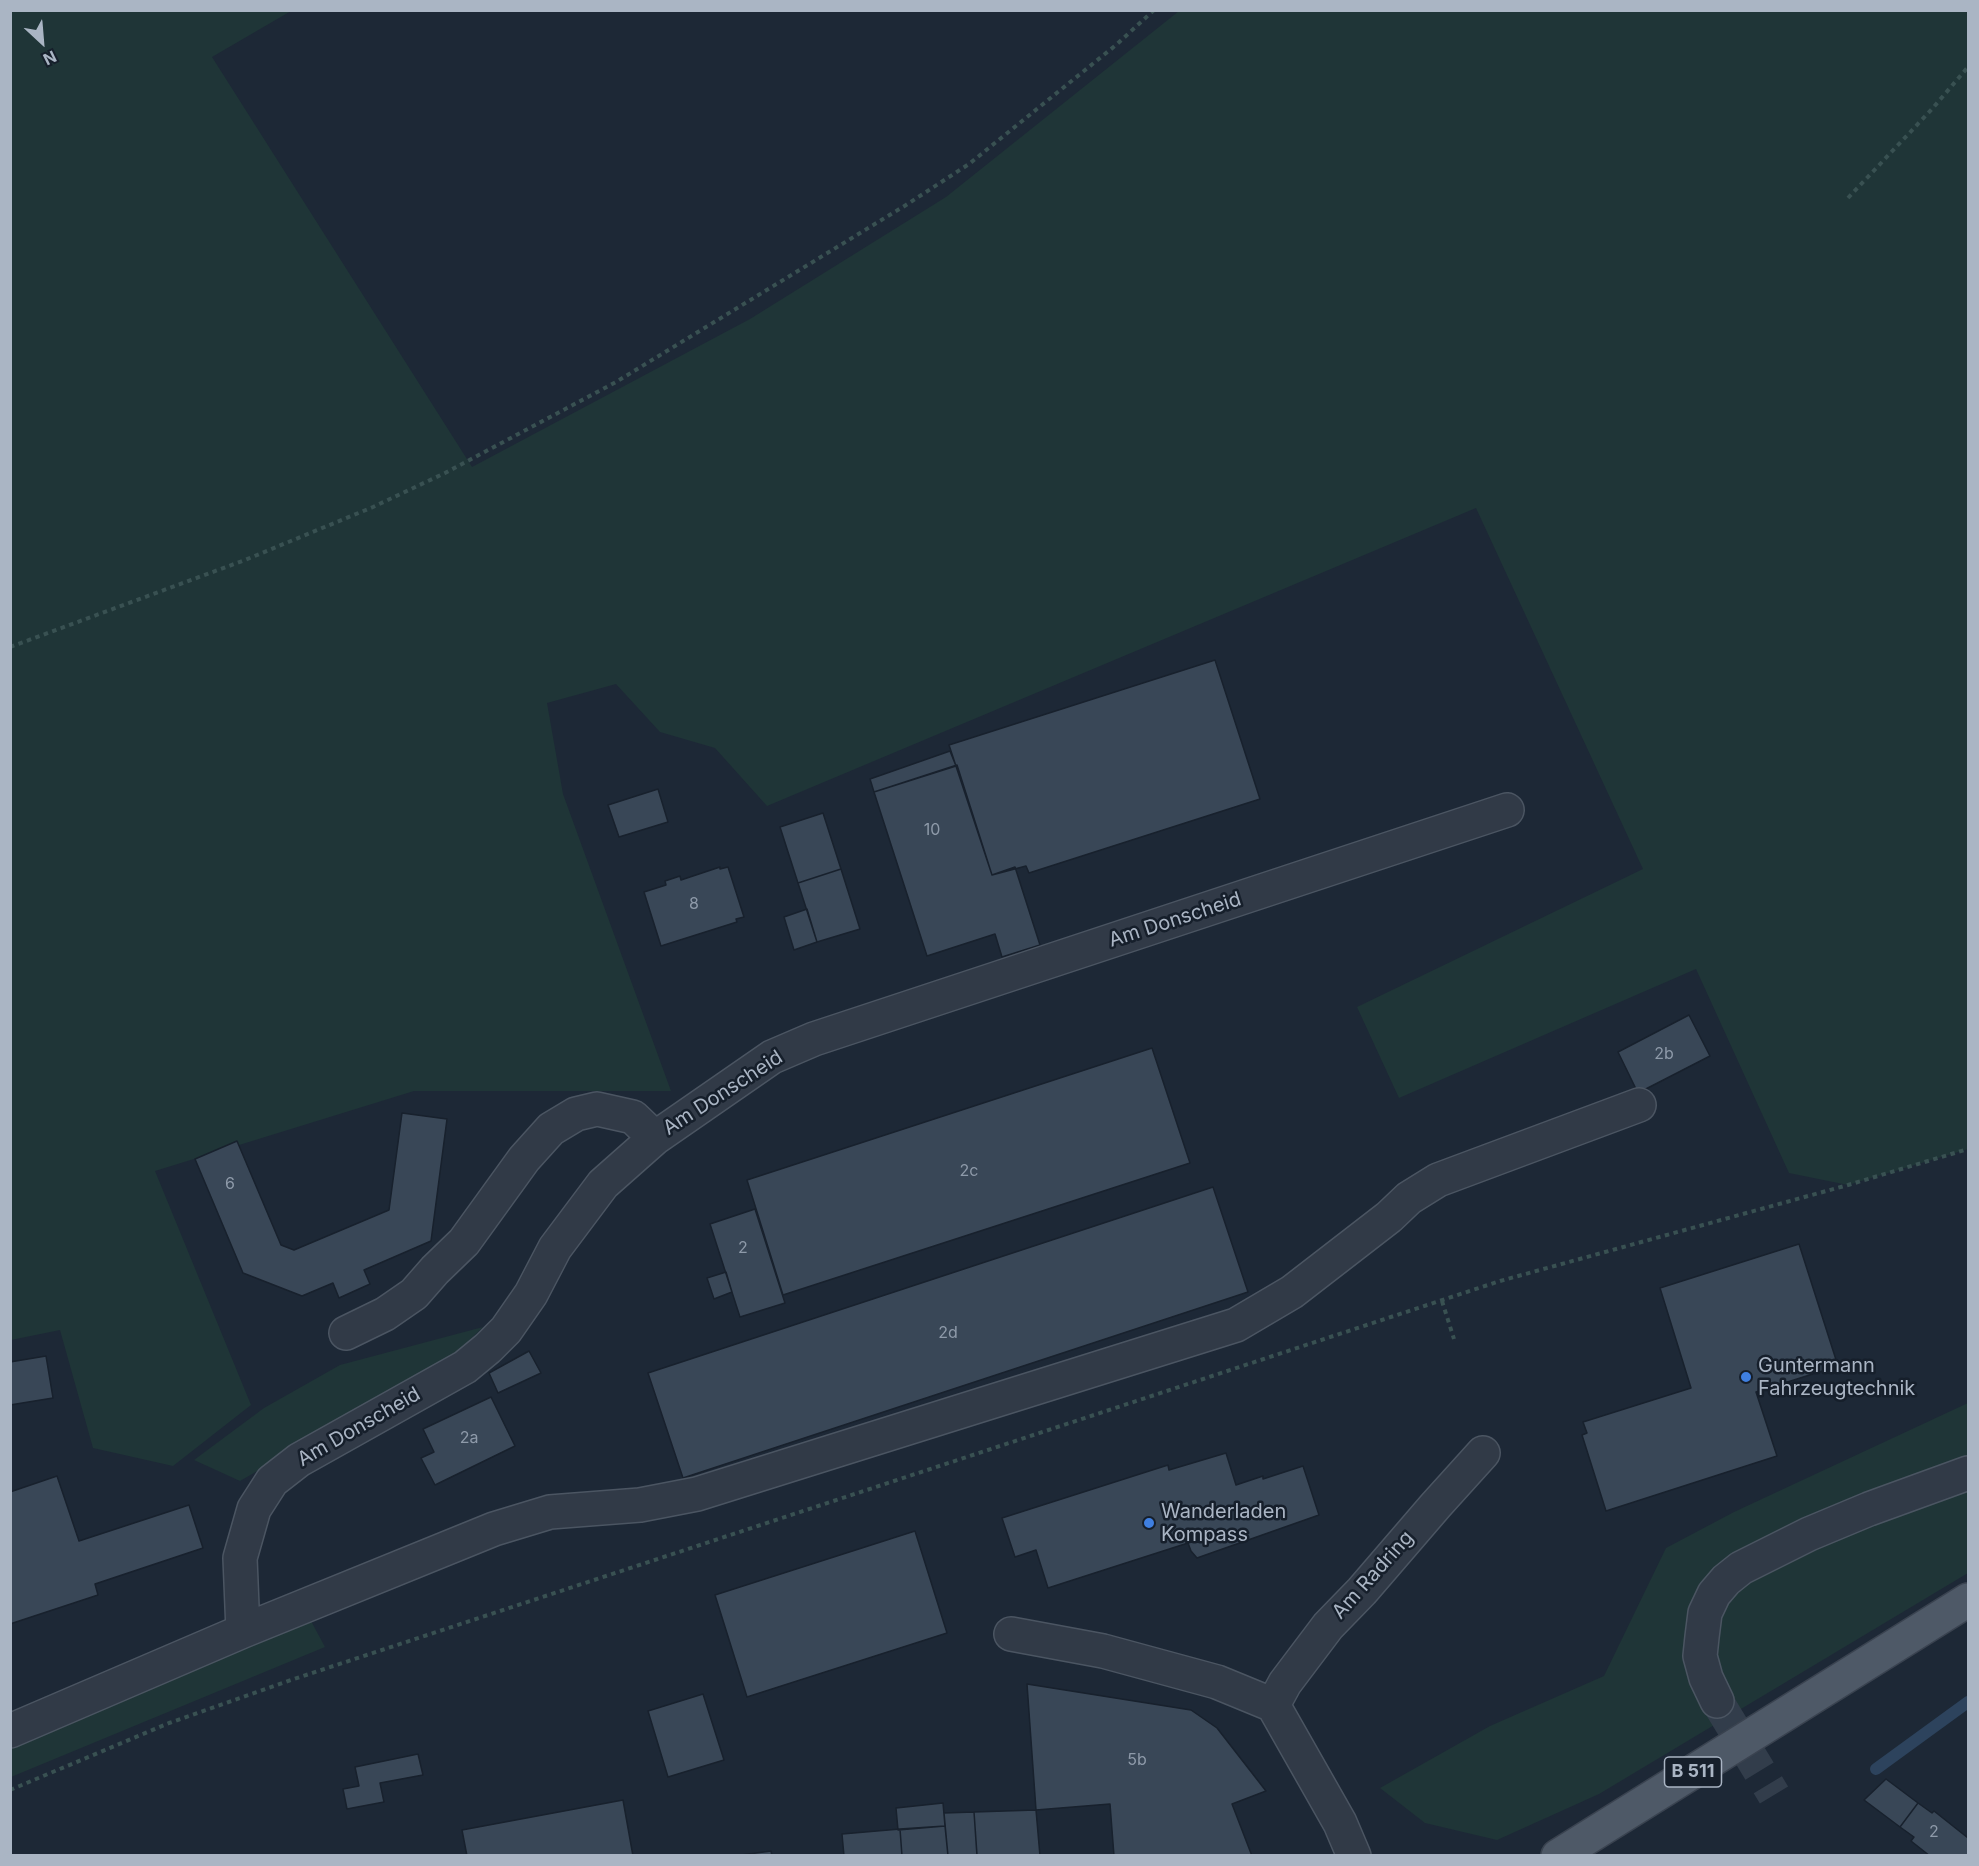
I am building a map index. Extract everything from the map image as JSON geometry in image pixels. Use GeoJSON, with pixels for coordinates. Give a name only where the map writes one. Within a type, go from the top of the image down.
{"type":"FeatureCollection","features":[{"type":"Feature","properties":{"kind":"main road","name":"B 511"},"geometry":{"type":"LineString","coordinates":[[1558,1856],[1968,1600]]}},
{"type":"Feature","properties":{"kind":"street","name":"Am Donscheid"},"geometry":{"type":"LineString","coordinates":[[243,1631],[240,1558],[254,1509],[272,1481],[299,1460],[465,1367],[488,1348],[506,1330],[531,1293],[555,1248],[603,1184],[655,1138],[772,1057],[814,1040],[1507,810]]}},
{"type":"Feature","properties":{"kind":"street"},"geometry":{"type":"LineString","coordinates":[[10,1731],[243,1631],[494,1529],[550,1512],[640,1505],[697,1494],[1236,1325],[1292,1292],[1389,1217],[1409,1198],[1438,1180],[1639,1106]]}},
{"type":"Feature","properties":{"kind":"street"},"geometry":{"type":"LineString","coordinates":[[346,1333],[385,1314],[414,1294],[464,1242],[524,1160],[551,1130],[568,1119],[576,1114],[597,1109],[633,1118],[655,1138]]}},
{"type":"Feature","properties":{"kind":"street","name":"Am Radring"},"geometry":{"type":"LineString","coordinates":[[1273,1706],[1285,1683],[1328,1626],[1362,1591],[1483,1453]]}},
{"type":"Feature","properties":{"kind":"street"},"geometry":{"type":"LineString","coordinates":[[1717,1701],[1706,1678],[1700,1656],[1705,1613],[1714,1594],[1726,1580],[1741,1568],[1809,1534],[1869,1509],[1968,1473]]}},
{"type":"Feature","properties":{"kind":"street"},"geometry":{"type":"LineString","coordinates":[[1011,1634],[1103,1651],[1217,1682],[1273,1706],[1340,1823],[1354,1856]]}},
{"type":"Feature","properties":{"kind":"path"},"geometry":{"type":"LineString","coordinates":[[10,647],[245,560],[373,507],[445,473],[616,382],[969,164],[1116,45],[1154,10]]}},
{"type":"Feature","properties":{"kind":"path"},"geometry":{"type":"LineString","coordinates":[[1848,198],[1932,109],[1968,66]]}},
{"type":"Feature","properties":{"kind":"path"},"geometry":{"type":"LineString","coordinates":[[10,1790],[169,1723],[291,1680],[1500,1281],[1848,1185],[1968,1149]]}},
{"type":"Feature","properties":{"kind":"path"},"geometry":{"type":"LineString","coordinates":[[1442,1301],[1454,1339]]}},
{"type":"Feature","properties":{"kind":"green space"},"geometry":{"type":"Polygon","coordinates":[[[10,11],[291,11],[212,57],[472,467],[750,319],[946,197],[1179,11],[1968,11],[1968,1149],[1848,1185],[1789,1173],[1696,969],[1399,1098],[1357,1007],[1643,869],[1476,508],[767,806],[715,748],[660,732],[616,684],[547,703],[563,794],[671,1091],[414,1091],[155,1171],[251,1405],[173,1466],[93,1448],[60,1330],[11,1340],[10,11]]]}},
{"type":"Feature","properties":{"kind":"green space"},"geometry":{"type":"Polygon","coordinates":[[[483,1327],[448,1361],[240,1481],[194,1460],[264,1408],[340,1365],[483,1327]]]}},
{"type":"Feature","properties":{"kind":"green space"},"geometry":{"type":"Polygon","coordinates":[[[1968,1403],[1968,1573],[1599,1794],[1497,1840],[1425,1823],[1380,1788],[1490,1726],[1604,1676],[1666,1548],[1734,1512],[1968,1403]]]}},
{"type":"Feature","properties":{"kind":"green space"},"geometry":{"type":"Polygon","coordinates":[[[311,1621],[325,1647],[11,1777],[11,1742],[63,1723],[311,1621]]]}},
{"type":"Feature","properties":{"kind":"building"},"geometry":{"type":"Polygon","coordinates":[[[1215,660],[1260,799],[1029,873],[1026,866],[992,875],[949,745],[1215,660]]]}},
{"type":"Feature","properties":{"kind":"building"},"geometry":{"type":"Polygon","coordinates":[[[950,751],[956,766],[874,792],[870,779],[950,751]]]}},
{"type":"Feature","properties":{"kind":"building"},"geometry":{"type":"Polygon","coordinates":[[[957,765],[992,875],[1015,867],[1040,945],[1002,957],[995,934],[927,956],[874,792],[957,765]]]}},
{"type":"Feature","properties":{"kind":"building"},"geometry":{"type":"Polygon","coordinates":[[[658,789],[668,822],[619,837],[608,805],[658,789]]]}},
{"type":"Feature","properties":{"kind":"building"},"geometry":{"type":"Polygon","coordinates":[[[823,813],[841,869],[798,883],[780,827],[823,813]]]}},
{"type":"Feature","properties":{"kind":"building"},"geometry":{"type":"Polygon","coordinates":[[[720,867],[720,869],[728,867],[744,917],[736,919],[737,922],[661,946],[644,892],[666,885],[665,881],[680,876],[681,880],[720,867]]]}},
{"type":"Feature","properties":{"kind":"building"},"geometry":{"type":"Polygon","coordinates":[[[841,869],[860,929],[817,942],[798,883],[841,869]]]}},
{"type":"Feature","properties":{"kind":"building"},"geometry":{"type":"Polygon","coordinates":[[[807,909],[817,942],[794,950],[784,917],[807,909]]]}},
{"type":"Feature","properties":{"kind":"building"},"geometry":{"type":"Polygon","coordinates":[[[1689,1015],[1710,1056],[1638,1093],[1618,1052],[1689,1015]]]}},
{"type":"Feature","properties":{"kind":"building"},"geometry":{"type":"Polygon","coordinates":[[[1152,1048],[1190,1163],[783,1295],[747,1180],[1152,1048]]]}},
{"type":"Feature","properties":{"kind":"building"},"geometry":{"type":"Polygon","coordinates":[[[402,1113],[447,1119],[431,1241],[364,1270],[370,1284],[339,1298],[333,1283],[302,1296],[243,1273],[195,1159],[237,1141],[281,1245],[294,1250],[389,1210],[402,1113]]]}},
{"type":"Feature","properties":{"kind":"building"},"geometry":{"type":"Polygon","coordinates":[[[1213,1187],[1248,1292],[683,1478],[648,1373],[1213,1187]]]}},
{"type":"Feature","properties":{"kind":"building"},"geometry":{"type":"Polygon","coordinates":[[[755,1209],[785,1303],[740,1317],[710,1224],[755,1209]]]}},
{"type":"Feature","properties":{"kind":"building","name":"Guntermann Fahrzeugtechnik"},"geometry":{"type":"Polygon","coordinates":[[[1799,1244],[1838,1366],[1756,1392],[1777,1456],[1606,1511],[1582,1435],[1587,1433],[1583,1422],[1691,1388],[1660,1288],[1799,1244]]]}},
{"type":"Feature","properties":{"kind":"building"},"geometry":{"type":"Polygon","coordinates":[[[726,1272],[732,1292],[714,1299],[707,1278],[726,1272]]]}},
{"type":"Feature","properties":{"kind":"building"},"geometry":{"type":"Polygon","coordinates":[[[529,1351],[541,1373],[498,1393],[489,1373],[529,1351]]]}},
{"type":"Feature","properties":{"kind":"building"},"geometry":{"type":"Polygon","coordinates":[[[46,1356],[53,1398],[10,1405],[10,1362],[46,1356]]]}},
{"type":"Feature","properties":{"kind":"building"},"geometry":{"type":"Polygon","coordinates":[[[491,1397],[515,1446],[435,1485],[421,1458],[434,1452],[423,1429],[491,1397]]]}},
{"type":"Feature","properties":{"kind":"building","name":"Wanderladen Kompass"},"geometry":{"type":"Polygon","coordinates":[[[1226,1453],[1236,1485],[1303,1466],[1319,1515],[1197,1558],[1188,1543],[1048,1588],[1036,1550],[1015,1557],[1002,1518],[1168,1465],[1169,1470],[1226,1453]]]}},
{"type":"Feature","properties":{"kind":"building"},"geometry":{"type":"Polygon","coordinates":[[[57,1476],[79,1541],[189,1505],[203,1548],[95,1584],[98,1595],[10,1624],[10,1492],[57,1476]]]}},
{"type":"Feature","properties":{"kind":"building"},"geometry":{"type":"Polygon","coordinates":[[[915,1531],[947,1633],[747,1697],[715,1595],[915,1531]]]}},
{"type":"Feature","properties":{"kind":"building"},"geometry":{"type":"Polygon","coordinates":[[[1027,1684],[1191,1710],[1217,1728],[1266,1791],[1232,1804],[1252,1856],[1114,1856],[1110,1804],[1036,1810],[1027,1684]]]}},
{"type":"Feature","properties":{"kind":"building"},"geometry":{"type":"Polygon","coordinates":[[[703,1694],[724,1760],[668,1777],[648,1711],[703,1694]]]}},
{"type":"Feature","properties":{"kind":"building"},"geometry":{"type":"Polygon","coordinates":[[[418,1754],[423,1775],[380,1783],[384,1802],[347,1809],[343,1789],[359,1786],[355,1767],[418,1754]]]}},
{"type":"Feature","properties":{"kind":"building"},"geometry":{"type":"Polygon","coordinates":[[[1886,1779],[1918,1803],[1900,1827],[1864,1800],[1886,1779]]]}},
{"type":"Feature","properties":{"kind":"building"},"geometry":{"type":"Polygon","coordinates":[[[623,1800],[633,1856],[467,1856],[462,1830],[623,1800]]]}},
{"type":"Feature","properties":{"kind":"building"},"geometry":{"type":"Polygon","coordinates":[[[943,1803],[945,1826],[898,1830],[896,1808],[943,1803]]]}},
{"type":"Feature","properties":{"kind":"building"},"geometry":{"type":"Polygon","coordinates":[[[1918,1803],[1932,1813],[1934,1811],[1968,1838],[1968,1856],[1930,1856],[1911,1841],[1914,1837],[1900,1827],[1918,1803]]]}},
{"type":"Feature","properties":{"kind":"building"},"geometry":{"type":"Polygon","coordinates":[[[1036,1810],[1040,1856],[977,1856],[974,1812],[1036,1810]]]}},
{"type":"Feature","properties":{"kind":"building"},"geometry":{"type":"Polygon","coordinates":[[[974,1812],[977,1855],[948,1856],[944,1813],[974,1812]]]}},
{"type":"Feature","properties":{"kind":"building"},"geometry":{"type":"Polygon","coordinates":[[[945,1826],[948,1856],[902,1856],[900,1829],[945,1826]]]}},
{"type":"Feature","properties":{"kind":"building"},"geometry":{"type":"Polygon","coordinates":[[[900,1829],[902,1856],[844,1856],[842,1834],[900,1829]]]}},
{"type":"Feature","properties":{"kind":"building"},"geometry":{"type":"Polygon","coordinates":[[[771,1851],[772,1856],[734,1856],[771,1851]]]}},
{"type":"Feature","properties":{"kind":"waterway"},"geometry":{"type":"LineString","coordinates":[[1876,1769],[1968,1702]]}},
{"type":"Feature","properties":{"kind":"tunnel"},"geometry":{"type":"LineString","coordinates":[[1717,1701],[1774,1795]]}},
{"type":"Feature","properties":{"kind":"place","name":"Guntermann Fahrzeugtechnik"},"geometry":{"type":"Point","coordinates":[1746,1377]}},
{"type":"Feature","properties":{"kind":"place","name":"Wanderladen Kompass"},"geometry":{"type":"Point","coordinates":[1149,1523]}}]}
